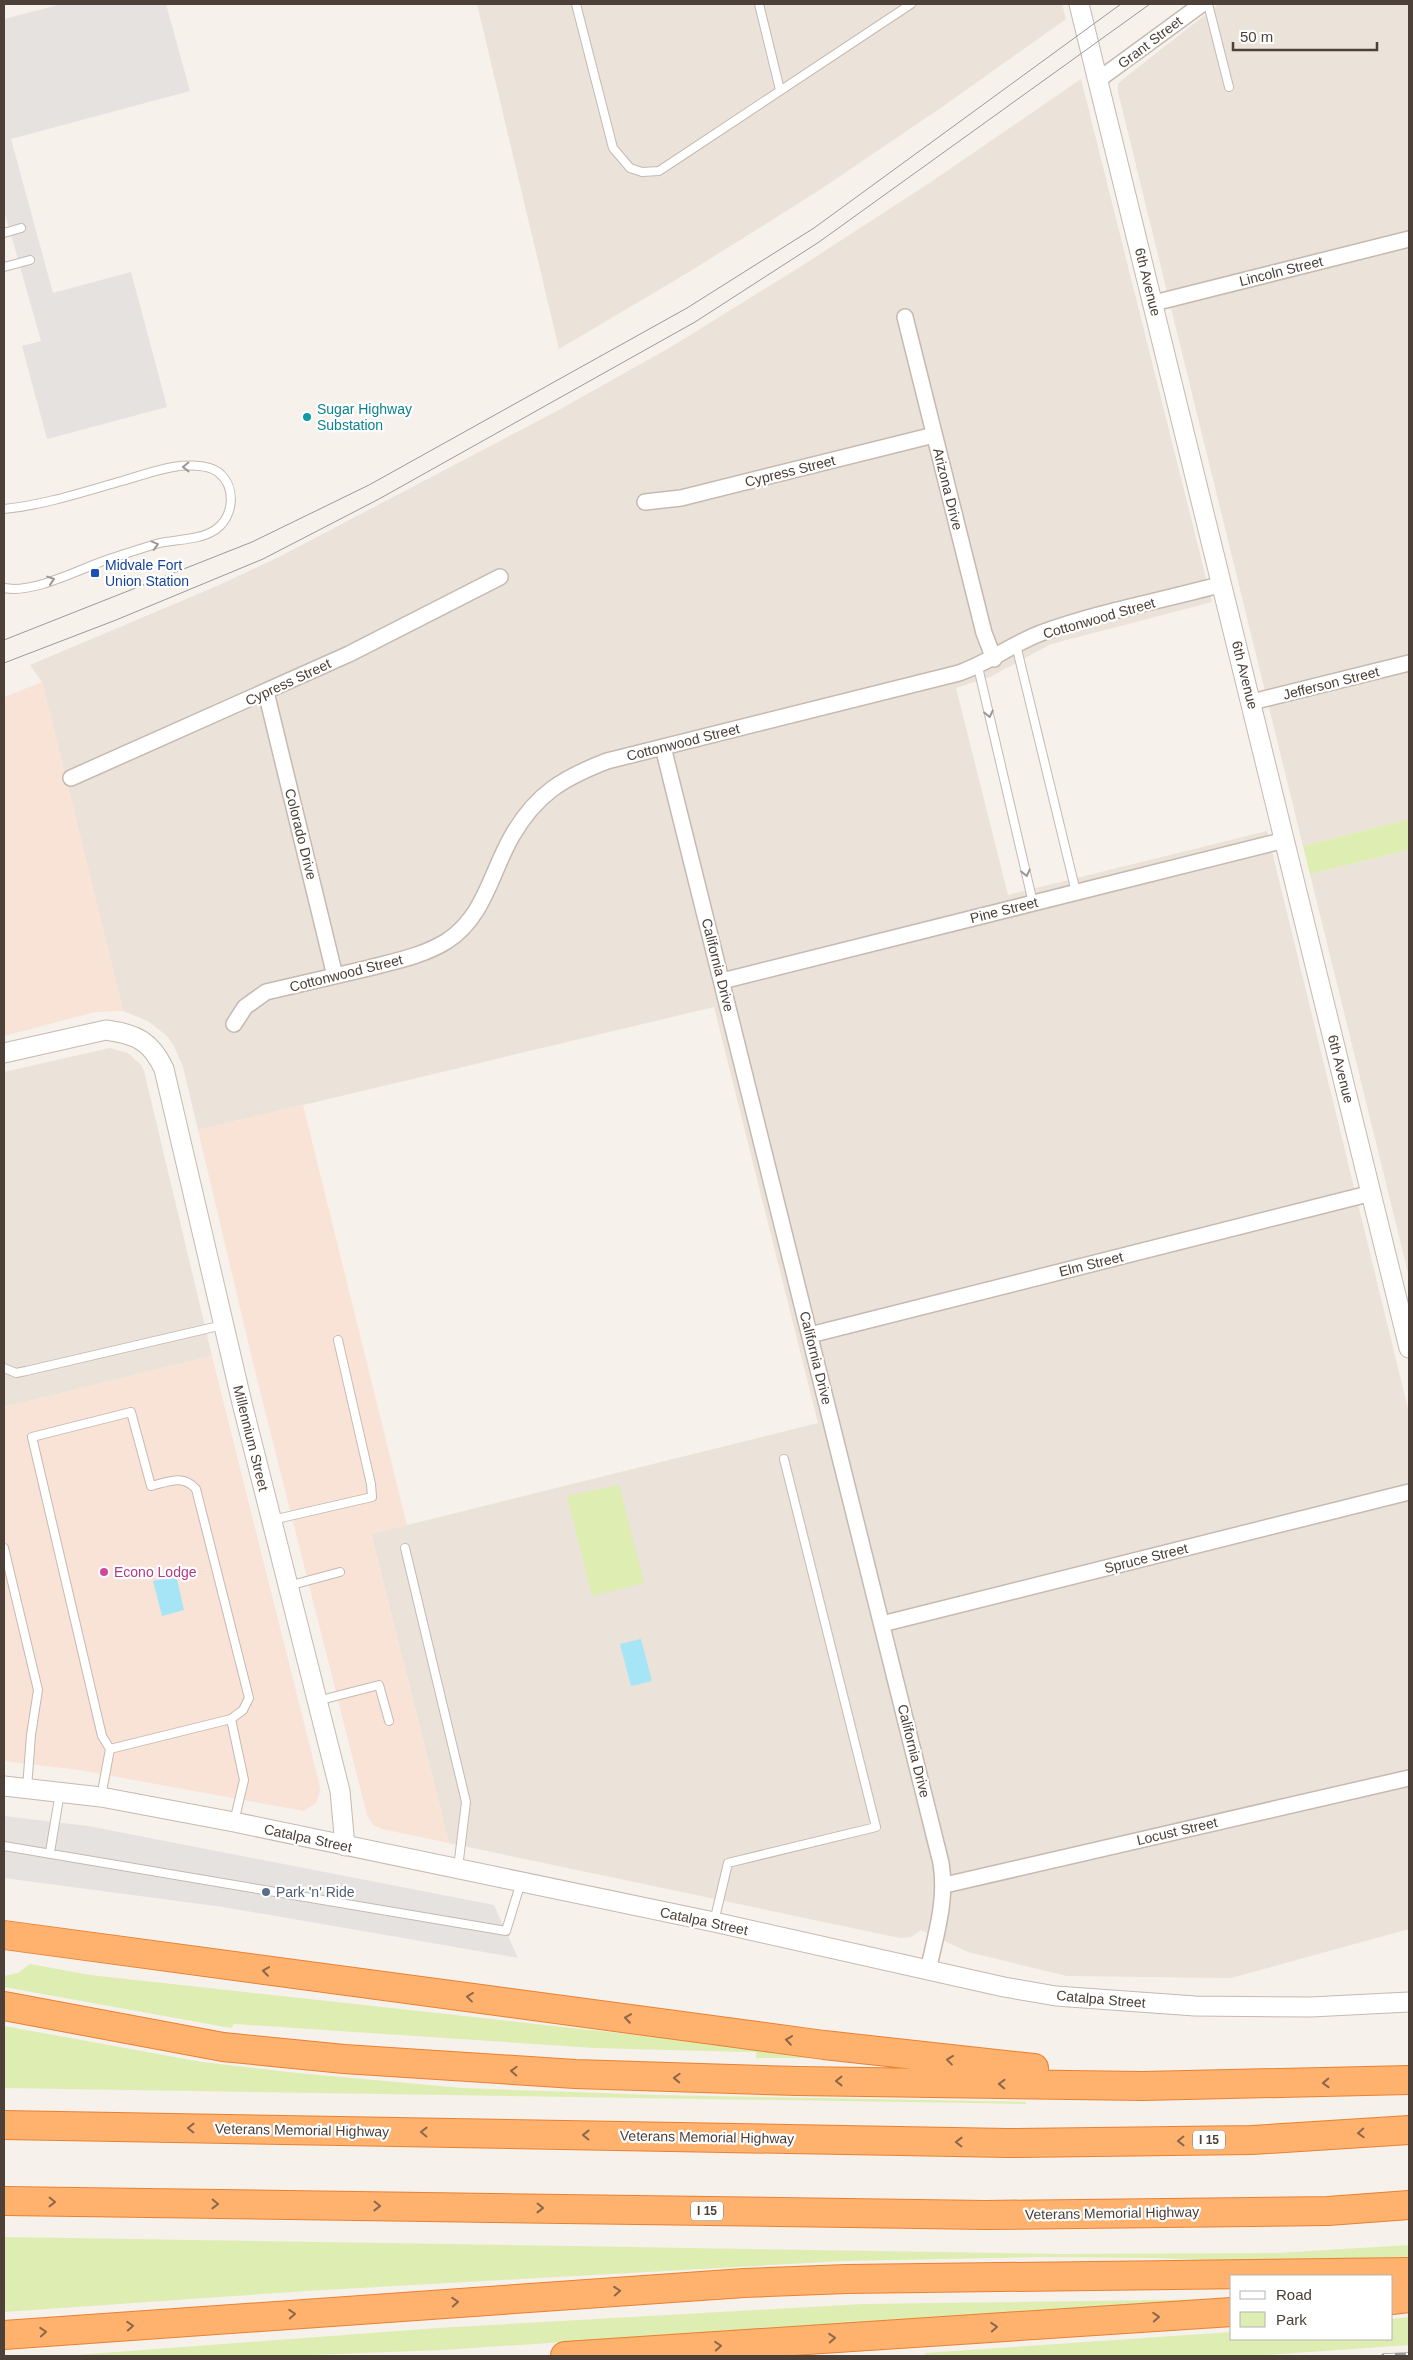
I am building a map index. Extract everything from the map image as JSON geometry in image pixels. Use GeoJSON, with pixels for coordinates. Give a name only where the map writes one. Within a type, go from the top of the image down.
{"type":"FeatureCollection","features":[{"type":"Feature","properties":{"kind":"highway"},"geometry":{"type":"LineString","coordinates":[[4,1935],[843,2047],[1013,2067],[1260,2085]]}},
{"type":"Feature","properties":{"kind":"highway"},"geometry":{"type":"LineString","coordinates":[[4,1950],[84,1946]]}},
{"type":"Feature","properties":{"kind":"highway"},"geometry":{"type":"LineString","coordinates":[[4,2006],[223,2047],[464,2068],[797,2081],[1143,2086],[1260,2085],[1409,2080]]}},
{"type":"Feature","properties":{"kind":"highway","name":"Veterans Memorial Highway"},"geometry":{"type":"LineString","coordinates":[[4,2125],[1008,2143],[1252,2140],[1409,2130]]}},
{"type":"Feature","properties":{"kind":"highway","name":"Veterans Memorial Highway"},"geometry":{"type":"LineString","coordinates":[[4,2201],[986,2215],[1328,2211],[1409,2205]]}},
{"type":"Feature","properties":{"kind":"highway"},"geometry":{"type":"LineString","coordinates":[[4,2335],[753,2283],[847,2279],[1409,2272]]}},
{"type":"Feature","properties":{"kind":"highway"},"geometry":{"type":"LineString","coordinates":[[1393,2300],[1409,2298]]}},
{"type":"Feature","properties":{"kind":"highway"},"geometry":{"type":"LineString","coordinates":[[565,2356],[1230,2312]]}},
{"type":"Feature","properties":{"kind":"street","name":"6th Avenue"},"geometry":{"type":"LineString","coordinates":[[1080,4],[1409,1348]]}},
{"type":"Feature","properties":{"kind":"street","name":"Grant Street"},"geometry":{"type":"LineString","coordinates":[[1098,80],[1202,4]]}},
{"type":"Feature","properties":{"kind":"street","name":"Lincoln Street"},"geometry":{"type":"LineString","coordinates":[[1154,303],[1409,239]]}},
{"type":"Feature","properties":{"kind":"street","name":"Arizona Drive"},"geometry":{"type":"LineString","coordinates":[[905,317],[984,634],[994,659]]}},
{"type":"Feature","properties":{"kind":"street","name":"Cypress Street"},"geometry":{"type":"LineString","coordinates":[[644,502],[681,498],[934,435]]}},
{"type":"Feature","properties":{"kind":"street","name":"Cypress Street"},"geometry":{"type":"LineString","coordinates":[[72,778],[350,654],[500,577]]}},
{"type":"Feature","properties":{"kind":"street","name":"Cottonwood Street"},"geometry":{"type":"LineString","coordinates":[[234,1024],[244,1007],[266,992],[416,956],[448,940],[468,922],[484,900],[511,837],[526,814],[552,787],[579,772],[607,761],[663,746],[978,667],[1039,634],[1068,624],[1222,584]]}},
{"type":"Feature","properties":{"kind":"street","name":"Jefferson Street"},"geometry":{"type":"LineString","coordinates":[[1252,702],[1409,663]]}},
{"type":"Feature","properties":{"kind":"street","name":"Colorado Drive"},"geometry":{"type":"LineString","coordinates":[[266,692],[335,976]]}},
{"type":"Feature","properties":{"kind":"street","name":"California Drive"},"geometry":{"type":"LineString","coordinates":[[663,746],[941,1863],[945,1885],[928,1971]]}},
{"type":"Feature","properties":{"kind":"street","name":"Pine Street"},"geometry":{"type":"LineString","coordinates":[[722,981],[1285,840]]}},
{"type":"Feature","properties":{"kind":"street","name":"Millennium Street"},"geometry":{"type":"LineString","coordinates":[[4,1053],[106,1030],[120,1032],[140,1039],[158,1056],[164,1069],[224,1325],[340,1791],[345,1846]]}},
{"type":"Feature","properties":{"kind":"street","name":"Elm Street"},"geometry":{"type":"LineString","coordinates":[[810,1335],[1372,1193]]}},
{"type":"Feature","properties":{"kind":"street","name":"Spruce Street"},"geometry":{"type":"LineString","coordinates":[[882,1624],[1409,1492]]}},
{"type":"Feature","properties":{"kind":"street","name":"Locust Street"},"geometry":{"type":"LineString","coordinates":[[945,1885],[1409,1778]]}},
{"type":"Feature","properties":{"kind":"street","name":"Catalpa Street"},"geometry":{"type":"LineString","coordinates":[[4,1786],[101,1797],[234,1822],[714,1922],[928,1971],[1056,1996],[1195,2006],[1311,2007],[1409,2002]]}},
{"type":"Feature","properties":{"kind":"lane"},"geometry":{"type":"LineString","coordinates":[[576,4],[613,148],[630,168],[642,172],[660,171],[911,4]]}},
{"type":"Feature","properties":{"kind":"lane"},"geometry":{"type":"LineString","coordinates":[[760,4],[780,90]]}},
{"type":"Feature","properties":{"kind":"lane"},"geometry":{"type":"LineString","coordinates":[[1208,4],[1228,87]]}},
{"type":"Feature","properties":{"kind":"lane"},"geometry":{"type":"LineString","coordinates":[[4,233],[21,228]]}},
{"type":"Feature","properties":{"kind":"lane"},"geometry":{"type":"LineString","coordinates":[[4,266],[30,260]]}},
{"type":"Feature","properties":{"kind":"lane"},"geometry":{"type":"LineString","coordinates":[[4,509],[23,507],[71,496],[173,467],[205,466],[215,470],[224,477],[232,497],[228,515],[216,530],[204,536],[158,543],[48,582],[15,590],[4,588]]}},
{"type":"Feature","properties":{"kind":"lane"},"geometry":{"type":"LineString","coordinates":[[1016,645],[1076,892]]}},
{"type":"Feature","properties":{"kind":"lane"},"geometry":{"type":"LineString","coordinates":[[978,667],[1033,903]]}},
{"type":"Feature","properties":{"kind":"lane"},"geometry":{"type":"LineString","coordinates":[[4,1368],[16,1373],[224,1325]]}},
{"type":"Feature","properties":{"kind":"lane"},"geometry":{"type":"LineString","coordinates":[[272,1520],[372,1497],[371,1484],[338,1340]]}},
{"type":"Feature","properties":{"kind":"lane"},"geometry":{"type":"LineString","coordinates":[[101,1797],[110,1749],[102,1736],[32,1437],[131,1412],[151,1486],[182,1479],[190,1482],[196,1489],[249,1698],[243,1710],[231,1719],[110,1749]]}},
{"type":"Feature","properties":{"kind":"lane"},"geometry":{"type":"LineString","coordinates":[[714,1922],[728,1863],[876,1827],[784,1459]]}},
{"type":"Feature","properties":{"kind":"lane"},"geometry":{"type":"LineString","coordinates":[[4,1548],[38,1690],[31,1736],[27,1788]]}},
{"type":"Feature","properties":{"kind":"lane"},"geometry":{"type":"LineString","coordinates":[[405,1548],[466,1802],[458,1869]]}},
{"type":"Feature","properties":{"kind":"lane"},"geometry":{"type":"LineString","coordinates":[[288,1586],[340,1572]]}},
{"type":"Feature","properties":{"kind":"lane"},"geometry":{"type":"LineString","coordinates":[[318,1701],[379,1686],[389,1721]]}},
{"type":"Feature","properties":{"kind":"lane"},"geometry":{"type":"LineString","coordinates":[[231,1719],[244,1780],[234,1822]]}},
{"type":"Feature","properties":{"kind":"lane"},"geometry":{"type":"LineString","coordinates":[[50,1852],[60,1792]]}},
{"type":"Feature","properties":{"kind":"lane"},"geometry":{"type":"LineString","coordinates":[[4,1846],[50,1852],[506,1931],[521,1882]]}},
{"type":"Feature","properties":{"kind":"shaded area"},"geometry":{"type":"Polygon","coordinates":[[[62,4],[166,4],[190,91],[11,139],[53,293],[131,272],[167,407],[47,439],[22,346],[41,341],[4,210],[4,19],[62,4]]]}},
{"type":"Feature","properties":{"kind":"shaded area"},"geometry":{"type":"Polygon","coordinates":[[[477,4],[1062,4],[1066,19],[942,107],[818,191],[689,272],[559,349],[477,4]]]}},
{"type":"Feature","properties":{"kind":"shaded area"},"geometry":{"type":"Polygon","coordinates":[[[1219,4],[1409,4],[1409,819],[1303,846],[1118,92],[1118,84],[1122,80],[1219,4]]]}},
{"type":"Feature","properties":{"kind":"shaded area"},"geometry":{"type":"Polygon","coordinates":[[[1081,79],[1212,602],[1051,644],[990,677],[956,688],[1008,895],[1267,831],[1409,1413],[1409,1929],[1231,1978],[1067,1976],[968,1952],[921,1930],[911,1937],[900,1938],[449,1843],[371,1534],[818,1423],[714,1007],[198,1130],[183,1067],[174,1046],[167,1036],[148,1021],[123,1011],[42,682],[30,665],[217,586],[279,557],[557,411],[671,347],[800,267],[931,182],[1081,79]]]}},
{"type":"Feature","properties":{"kind":"shaded area"},"geometry":{"type":"Polygon","coordinates":[[[42,682],[123,1011],[95,1012],[4,1036],[4,697],[42,682]]]}},
{"type":"Feature","properties":{"kind":"shaded area"},"geometry":{"type":"Polygon","coordinates":[[[1409,850],[1409,1277],[1310,874],[1409,850]]]}},
{"type":"Feature","properties":{"kind":"shaded area"},"geometry":{"type":"Polygon","coordinates":[[[110,1048],[128,1053],[141,1065],[144,1071],[212,1356],[4,1407],[4,1072],[110,1048]]]}},
{"type":"Feature","properties":{"kind":"shaded area"},"geometry":{"type":"Polygon","coordinates":[[[303,1105],[407,1525],[371,1535],[449,1843],[382,1829],[373,1825],[367,1815],[254,1367],[198,1130],[303,1105]]]}},
{"type":"Feature","properties":{"kind":"shaded area"},"geometry":{"type":"Polygon","coordinates":[[[212,1356],[319,1783],[320,1791],[316,1803],[304,1811],[79,1770],[4,1761],[4,1407],[212,1356]]]}},
{"type":"Feature","properties":{"kind":"shaded area","name":"Park 'n' Ride"},"geometry":{"type":"Polygon","coordinates":[[[4,1816],[88,1826],[494,1905],[518,1958],[223,1907],[4,1878],[4,1816]]]}},
{"type":"Feature","properties":{"kind":"green space"},"geometry":{"type":"Polygon","coordinates":[[[1409,819],[1409,850],[1310,874],[1303,846],[1409,819]]]}},
{"type":"Feature","properties":{"kind":"green space"},"geometry":{"type":"Polygon","coordinates":[[[619,1485],[644,1583],[592,1596],[567,1496],[619,1485]]]}},
{"type":"Feature","properties":{"kind":"green space"},"geometry":{"type":"Polygon","coordinates":[[[30,1964],[90,1975],[828,2056],[828,2058],[756,2058],[756,2052],[595,2048],[234,2024],[231,2028],[4,1987],[4,1976],[18,1973],[30,1964]]]}},
{"type":"Feature","properties":{"kind":"green space"},"geometry":{"type":"Polygon","coordinates":[[[4,2026],[202,2062],[462,2088],[656,2095],[1026,2102],[1026,2104],[4,2088],[4,2026]]]}},
{"type":"Feature","properties":{"kind":"green space"},"geometry":{"type":"Polygon","coordinates":[[[4,2237],[1063,2254],[1278,2253],[1409,2245],[1409,2263],[1292,2263],[1156,2258],[1040,2257],[844,2261],[306,2291],[4,2312],[4,2237]]]}},
{"type":"Feature","properties":{"kind":"green space"},"geometry":{"type":"Polygon","coordinates":[[[1230,2299],[442,2350],[286,2356],[63,2356],[438,2328],[863,2304],[1230,2299]]]}},
{"type":"Feature","properties":{"kind":"green space"},"geometry":{"type":"Polygon","coordinates":[[[1409,2317],[1409,2345],[1254,2356],[925,2356],[925,2353],[1230,2332],[1230,2340],[1393,2340],[1393,2319],[1409,2317]]]}},
{"type":"Feature","properties":{"kind":"water"},"geometry":{"type":"Polygon","coordinates":[[[176,1575],[184,1610],[162,1616],[153,1581],[176,1575]]]}},
{"type":"Feature","properties":{"kind":"water"},"geometry":{"type":"Polygon","coordinates":[[[641,1639],[652,1681],[631,1686],[620,1644],[641,1639]]]}},
{"type":"Feature","properties":{"kind":"tram line"},"geometry":{"type":"LineString","coordinates":[[4,640],[252,542],[369,485],[687,308],[814,228],[1121,4]]}},
{"type":"Feature","properties":{"kind":"tram line"},"geometry":{"type":"LineString","coordinates":[[4,663],[116,620],[263,559],[379,499],[695,322],[819,242],[1150,4]]}},
{"type":"Feature","properties":{"kind":"railway"},"geometry":{"type":"LineString","coordinates":[[1384,2356],[1409,2355]]}},
{"type":"Feature","properties":{"kind":"place","name":"Sugar Highway Substation"},"geometry":{"type":"Point","coordinates":[307,417]}},
{"type":"Feature","properties":{"kind":"place","name":"Midvale Fort Union Station"},"geometry":{"type":"Point","coordinates":[95,573]}},
{"type":"Feature","properties":{"kind":"place","name":"Econo Lodge"},"geometry":{"type":"Point","coordinates":[104,1572]}},
{"type":"Feature","properties":{"kind":"place","name":"Park 'n' Ride"},"geometry":{"type":"Point","coordinates":[266,1892]}}]}
